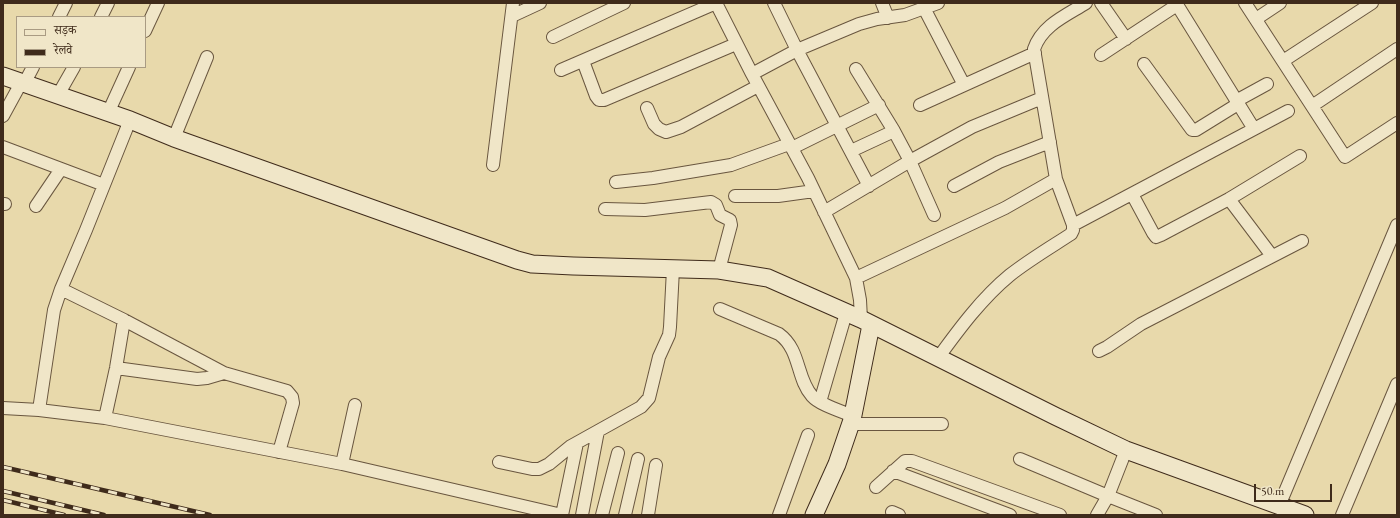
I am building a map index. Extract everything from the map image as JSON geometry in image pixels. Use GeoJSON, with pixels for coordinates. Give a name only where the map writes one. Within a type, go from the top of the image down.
{"type":"FeatureCollection","features":[{"type":"Feature","properties":{"kind":"main road"},"geometry":{"type":"LineString","coordinates":[[3,76],[532,264],[719,270],[768,278],[859,319],[1126,450],[1305,515]]}},
{"type":"Feature","properties":{"kind":"main road"},"geometry":{"type":"LineString","coordinates":[[814,515],[837,464],[852,420],[859,319]]}},
{"type":"Feature","properties":{"kind":"street"},"geometry":{"type":"LineString","coordinates":[[60,16],[66,3]]}},
{"type":"Feature","properties":{"kind":"street"},"geometry":{"type":"LineString","coordinates":[[102,16],[108,3]]}},
{"type":"Feature","properties":{"kind":"street"},"geometry":{"type":"LineString","coordinates":[[146,29],[158,3]]}},
{"type":"Feature","properties":{"kind":"street"},"geometry":{"type":"LineString","coordinates":[[493,165],[513,3]]}},
{"type":"Feature","properties":{"kind":"street"},"geometry":{"type":"LineString","coordinates":[[512,16],[540,3]]}},
{"type":"Feature","properties":{"kind":"street"},"geometry":{"type":"LineString","coordinates":[[553,37],[624,3]]}},
{"type":"Feature","properties":{"kind":"street"},"geometry":{"type":"LineString","coordinates":[[561,70],[716,3],[758,86],[814,190],[856,278],[860,300],[859,319],[820,402]]}},
{"type":"Feature","properties":{"kind":"street"},"geometry":{"type":"LineString","coordinates":[[774,3],[797,50],[869,186]]}},
{"type":"Feature","properties":{"kind":"street"},"geometry":{"type":"LineString","coordinates":[[882,3],[888,18]]}},
{"type":"Feature","properties":{"kind":"street"},"geometry":{"type":"LineString","coordinates":[[938,358],[963,323],[998,286],[1011,274],[1071,234],[1073,230],[1073,225],[1056,179],[1034,49],[1037,40],[1043,32],[1086,3]]}},
{"type":"Feature","properties":{"kind":"street"},"geometry":{"type":"LineString","coordinates":[[1101,3],[1126,39]]}},
{"type":"Feature","properties":{"kind":"street"},"geometry":{"type":"LineString","coordinates":[[1245,3],[1345,157],[1394,131]]}},
{"type":"Feature","properties":{"kind":"street"},"geometry":{"type":"LineString","coordinates":[[1256,19],[1280,3]]}},
{"type":"Feature","properties":{"kind":"street"},"geometry":{"type":"LineString","coordinates":[[1283,61],[1372,3]]}},
{"type":"Feature","properties":{"kind":"street"},"geometry":{"type":"LineString","coordinates":[[1101,55],[1176,4],[1254,129]]}},
{"type":"Feature","properties":{"kind":"street"},"geometry":{"type":"LineString","coordinates":[[752,74],[797,50],[859,24],[877,19],[906,15],[932,5],[964,85]]}},
{"type":"Feature","properties":{"kind":"street"},"geometry":{"type":"LineString","coordinates":[[582,60],[596,96],[600,100],[604,100],[736,44]]}},
{"type":"Feature","properties":{"kind":"street"},"geometry":{"type":"LineString","coordinates":[[1312,106],[1397,49]]}},
{"type":"Feature","properties":{"kind":"street"},"geometry":{"type":"LineString","coordinates":[[920,105],[1035,53]]}},
{"type":"Feature","properties":{"kind":"street"},"geometry":{"type":"LineString","coordinates":[[174,138],[207,56]]}},
{"type":"Feature","properties":{"kind":"street"},"geometry":{"type":"LineString","coordinates":[[1144,64],[1192,130],[1196,130],[1237,102],[1267,84]]}},
{"type":"Feature","properties":{"kind":"street"},"geometry":{"type":"LineString","coordinates":[[3,116],[32,68]]}},
{"type":"Feature","properties":{"kind":"street"},"geometry":{"type":"LineString","coordinates":[[58,95],[73,68]]}},
{"type":"Feature","properties":{"kind":"street"},"geometry":{"type":"LineString","coordinates":[[108,113],[128,68]]}},
{"type":"Feature","properties":{"kind":"street"},"geometry":{"type":"LineString","coordinates":[[856,69],[894,131],[910,161],[934,215]]}},
{"type":"Feature","properties":{"kind":"street"},"geometry":{"type":"LineString","coordinates":[[647,108],[654,124],[659,129],[666,132],[682,127],[758,86]]}},
{"type":"Feature","properties":{"kind":"street"},"geometry":{"type":"LineString","coordinates":[[824,212],[910,161],[972,127],[1042,98]]}},
{"type":"Feature","properties":{"kind":"street"},"geometry":{"type":"LineString","coordinates":[[616,182],[731,165],[791,146],[837,126],[879,105]]}},
{"type":"Feature","properties":{"kind":"street"},"geometry":{"type":"LineString","coordinates":[[1073,225],[1288,111]]}},
{"type":"Feature","properties":{"kind":"street"},"geometry":{"type":"LineString","coordinates":[[39,410],[54,310],[61,289],[130,120]]}},
{"type":"Feature","properties":{"kind":"street"},"geometry":{"type":"LineString","coordinates":[[851,151],[894,131]]}},
{"type":"Feature","properties":{"kind":"street"},"geometry":{"type":"LineString","coordinates":[[954,186],[999,162],[1050,142]]}},
{"type":"Feature","properties":{"kind":"street"},"geometry":{"type":"LineString","coordinates":[[3,147],[104,184]]}},
{"type":"Feature","properties":{"kind":"street"},"geometry":{"type":"LineString","coordinates":[[1132,194],[1153,233],[1156,236],[1161,236],[1229,199],[1300,156]]}},
{"type":"Feature","properties":{"kind":"street"},"geometry":{"type":"LineString","coordinates":[[36,206],[61,169]]}},
{"type":"Feature","properties":{"kind":"street"},"geometry":{"type":"LineString","coordinates":[[856,278],[1005,208],[1056,179]]}},
{"type":"Feature","properties":{"kind":"street"},"geometry":{"type":"LineString","coordinates":[[735,196],[778,196],[814,190]]}},
{"type":"Feature","properties":{"kind":"street"},"geometry":{"type":"LineString","coordinates":[[1229,199],[1272,256]]}},
{"type":"Feature","properties":{"kind":"street"},"geometry":{"type":"LineString","coordinates":[[605,209],[645,210],[711,202],[716,205],[720,215],[730,220],[731,225],[719,270]]}},
{"type":"Feature","properties":{"kind":"street"},"geometry":{"type":"LineString","coordinates":[[1279,506],[1397,225]]}},
{"type":"Feature","properties":{"kind":"street"},"geometry":{"type":"LineString","coordinates":[[1099,351],[1141,324],[1302,240]]}},
{"type":"Feature","properties":{"kind":"street"},"geometry":{"type":"LineString","coordinates":[[499,462],[532,469],[539,469],[549,464],[577,443],[646,403],[651,392],[661,351],[669,335],[673,268]]}},
{"type":"Feature","properties":{"kind":"street"},"geometry":{"type":"LineString","coordinates":[[61,289],[124,320],[224,373],[287,391],[292,397],[293,403],[279,452]]}},
{"type":"Feature","properties":{"kind":"street"},"geometry":{"type":"LineString","coordinates":[[720,309],[779,334],[786,339],[791,346],[808,390],[813,397],[852,420],[942,424]]}},
{"type":"Feature","properties":{"kind":"street"},"geometry":{"type":"LineString","coordinates":[[105,418],[116,368],[124,320]]}},
{"type":"Feature","properties":{"kind":"street"},"geometry":{"type":"LineString","coordinates":[[116,368],[197,378],[207,378],[224,373]]}},
{"type":"Feature","properties":{"kind":"street"},"geometry":{"type":"LineString","coordinates":[[1342,515],[1397,384]]}},
{"type":"Feature","properties":{"kind":"street"},"geometry":{"type":"LineString","coordinates":[[342,464],[355,405]]}},
{"type":"Feature","properties":{"kind":"street"},"geometry":{"type":"LineString","coordinates":[[3,408],[39,410],[105,418],[342,464],[562,515],[577,443]]}},
{"type":"Feature","properties":{"kind":"street"},"geometry":{"type":"LineString","coordinates":[[582,515],[598,431]]}},
{"type":"Feature","properties":{"kind":"street"},"geometry":{"type":"LineString","coordinates":[[780,515],[808,435]]}},
{"type":"Feature","properties":{"kind":"street"},"geometry":{"type":"LineString","coordinates":[[1097,515],[1108,496],[1126,450]]}},
{"type":"Feature","properties":{"kind":"street"},"geometry":{"type":"LineString","coordinates":[[602,515],[618,453]]}},
{"type":"Feature","properties":{"kind":"street"},"geometry":{"type":"LineString","coordinates":[[625,515],[638,459]]}},
{"type":"Feature","properties":{"kind":"street"},"geometry":{"type":"LineString","coordinates":[[1020,459],[1156,515]]}},
{"type":"Feature","properties":{"kind":"street"},"geometry":{"type":"LineString","coordinates":[[876,487],[905,461],[912,461],[1060,515]]}},
{"type":"Feature","properties":{"kind":"street"},"geometry":{"type":"LineString","coordinates":[[648,515],[656,465]]}},
{"type":"Feature","properties":{"kind":"street"},"geometry":{"type":"LineString","coordinates":[[893,471],[1010,515]]}},
{"type":"Feature","properties":{"kind":"railway"},"geometry":{"type":"LineString","coordinates":[[3,467],[210,515]]}},
{"type":"Feature","properties":{"kind":"railway"},"geometry":{"type":"LineString","coordinates":[[3,491],[104,515]]}},
{"type":"Feature","properties":{"kind":"railway"},"geometry":{"type":"LineString","coordinates":[[3,500],[64,515]]}}]}
